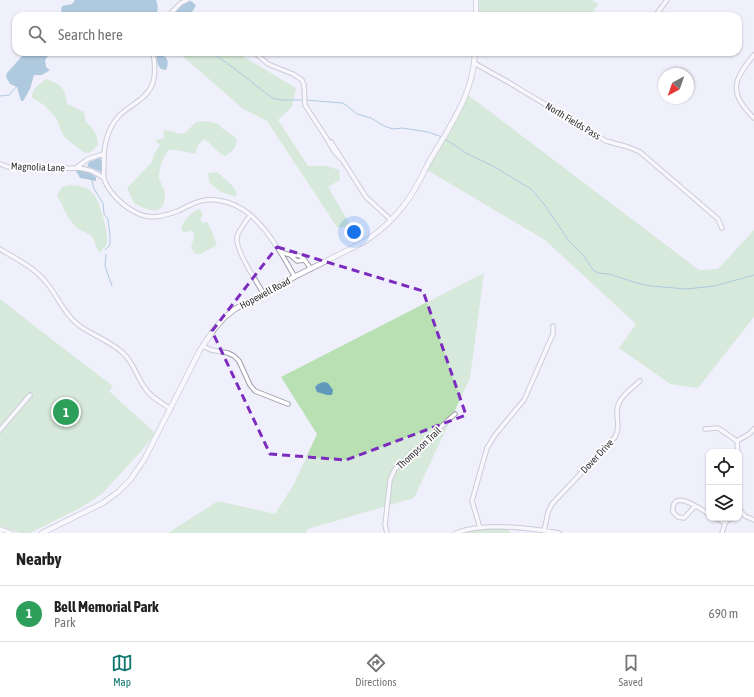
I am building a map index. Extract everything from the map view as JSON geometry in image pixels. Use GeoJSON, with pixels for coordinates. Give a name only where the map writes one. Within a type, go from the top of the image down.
{"type":"FeatureCollection","features":[{"type":"Feature","properties":{"kind":"street"},"geometry":{"type":"LineString","coordinates":[[172,12],[181,3],[187,0]]}},
{"type":"Feature","properties":{"kind":"street"},"geometry":{"type":"LineString","coordinates":[[476,0],[476,12]]}},
{"type":"Feature","properties":{"kind":"street"},"geometry":{"type":"LineString","coordinates":[[658,12],[667,0]]}},
{"type":"Feature","properties":{"kind":"street"},"geometry":{"type":"LineString","coordinates":[[754,55],[741,70],[736,82],[737,96],[741,104],[754,118]]}},
{"type":"Feature","properties":{"kind":"street"},"geometry":{"type":"LineString","coordinates":[[154,56],[155,74],[152,86],[143,97],[120,114],[106,136],[103,154],[104,178],[118,200],[129,209],[143,216],[159,217],[205,200],[220,201],[234,205],[261,224],[279,249],[295,277]]}},
{"type":"Feature","properties":{"kind":"street"},"geometry":{"type":"LineString","coordinates":[[259,56],[268,64],[293,74],[302,80],[304,85],[305,105],[334,151],[366,197],[391,220]]}},
{"type":"Feature","properties":{"kind":"street","name":"Hopewell Road"},"geometry":{"type":"LineString","coordinates":[[44,532],[104,503],[125,486],[144,460],[203,346],[210,335],[226,317],[235,309],[364,242],[391,220],[404,206],[461,105],[468,90],[475,56]]}},
{"type":"Feature","properties":{"kind":"street","name":"North Fields Pass"},"geometry":{"type":"LineString","coordinates":[[474,63],[606,141],[640,152],[718,219],[722,228]]}},
{"type":"Feature","properties":{"kind":"street","name":"Magnolia Lane"},"geometry":{"type":"LineString","coordinates":[[76,168],[88,159],[103,154]]}},
{"type":"Feature","properties":{"kind":"street","name":"Magnolia Lane"},"geometry":{"type":"LineString","coordinates":[[0,164],[8,167],[76,168],[92,171],[104,178]]}},
{"type":"Feature","properties":{"kind":"street"},"geometry":{"type":"LineString","coordinates":[[250,215],[237,235],[237,241],[252,274],[264,294]]}},
{"type":"Feature","properties":{"kind":"street"},"geometry":{"type":"LineString","coordinates":[[0,248],[26,264],[45,280],[75,322],[109,342],[121,351],[134,366],[148,392],[171,409]]}},
{"type":"Feature","properties":{"kind":"street"},"geometry":{"type":"LineString","coordinates":[[279,249],[284,254],[301,257],[311,269]]}},
{"type":"Feature","properties":{"kind":"street"},"geometry":{"type":"LineString","coordinates":[[480,528],[472,501],[488,448],[492,439],[527,396],[553,334],[553,326]]}},
{"type":"Feature","properties":{"kind":"street"},"geometry":{"type":"LineString","coordinates":[[203,346],[211,350],[234,356],[239,361],[254,391],[288,404]]}},
{"type":"Feature","properties":{"kind":"street","name":"Dover Drive"},"geometry":{"type":"LineString","coordinates":[[544,531],[548,512],[552,504],[615,436],[619,429],[617,406],[621,399],[640,381]]}},
{"type":"Feature","properties":{"kind":"street"},"geometry":{"type":"LineString","coordinates":[[0,430],[30,395]]}},
{"type":"Feature","properties":{"kind":"street","name":"Thompson Trail"},"geometry":{"type":"LineString","coordinates":[[387,533],[385,525],[392,474],[455,414]]}},
{"type":"Feature","properties":{"kind":"street"},"geometry":{"type":"LineString","coordinates":[[705,429],[718,428],[737,441]]}},
{"type":"Feature","properties":{"kind":"street"},"geometry":{"type":"LineString","coordinates":[[737,441],[749,434],[754,429]]}},
{"type":"Feature","properties":{"kind":"street"},"geometry":{"type":"LineString","coordinates":[[737,441],[738,449]]}},
{"type":"Feature","properties":{"kind":"street"},"geometry":{"type":"LineString","coordinates":[[695,506],[684,518],[678,517],[673,512],[673,505],[679,500],[688,502],[695,506],[706,512]]}},
{"type":"Feature","properties":{"kind":"street"},"geometry":{"type":"LineString","coordinates":[[742,512],[745,516],[754,520]]}},
{"type":"Feature","properties":{"kind":"street"},"geometry":{"type":"LineString","coordinates":[[721,521],[725,523],[722,533]]}},
{"type":"Feature","properties":{"kind":"street"},"geometry":{"type":"LineString","coordinates":[[456,533],[480,528],[505,527],[559,533]]}},
{"type":"Feature","properties":{"kind":"street"},"geometry":{"type":"LineString","coordinates":[[1,531],[6,533]]}},
{"type":"Feature","properties":{"kind":"street"},"geometry":{"type":"LineString","coordinates":[[1,531],[11,533]]}},
{"type":"Feature","properties":{"kind":"highlighted area"},"geometry":{"type":"Polygon","coordinates":[[[277,247],[423,291],[466,415],[346,460],[270,454],[212,331],[277,247]]]}},
{"type":"Feature","properties":{"kind":"green space"},"geometry":{"type":"Polygon","coordinates":[[[479,0],[592,0],[598,4],[593,12],[478,12],[479,0]]]}},
{"type":"Feature","properties":{"kind":"green space"},"geometry":{"type":"Polygon","coordinates":[[[183,56],[243,56],[296,88],[292,107],[278,120],[308,166],[327,166],[339,170],[340,180],[328,187],[352,228],[337,227],[267,121],[243,109],[183,56]]]}},
{"type":"Feature","properties":{"kind":"green space"},"geometry":{"type":"Polygon","coordinates":[[[46,79],[62,87],[67,104],[84,112],[86,122],[93,129],[97,137],[98,145],[91,152],[85,153],[70,142],[63,135],[56,118],[44,105],[32,98],[34,89],[46,79]]]}},
{"type":"Feature","properties":{"kind":"green space"},"geometry":{"type":"Polygon","coordinates":[[[468,95],[699,270],[718,269],[754,230],[754,317],[698,388],[670,384],[619,348],[636,324],[545,240],[427,170],[468,95]]]}},
{"type":"Feature","properties":{"kind":"green space"},"geometry":{"type":"Polygon","coordinates":[[[206,121],[219,124],[237,139],[236,145],[230,153],[225,156],[218,152],[205,139],[198,145],[196,154],[168,150],[162,162],[159,173],[159,178],[165,193],[165,201],[163,206],[159,209],[150,210],[134,203],[127,188],[151,163],[160,145],[155,140],[164,138],[163,131],[167,130],[181,134],[185,133],[196,122],[206,121]]]}},
{"type":"Feature","properties":{"kind":"green space"},"geometry":{"type":"Polygon","coordinates":[[[217,172],[232,185],[237,193],[235,197],[219,191],[209,182],[208,173],[217,172]]]}},
{"type":"Feature","properties":{"kind":"green space"},"geometry":{"type":"Polygon","coordinates":[[[71,185],[90,190],[98,202],[104,218],[107,235],[106,246],[99,253],[92,236],[77,228],[69,219],[57,195],[62,187],[71,185]]]}},
{"type":"Feature","properties":{"kind":"green space"},"geometry":{"type":"Polygon","coordinates":[[[200,209],[203,214],[201,221],[204,223],[207,222],[217,245],[201,254],[195,254],[191,248],[194,232],[190,230],[188,232],[184,232],[181,230],[188,217],[200,209]]]}},
{"type":"Feature","properties":{"kind":"green space"},"geometry":{"type":"Polygon","coordinates":[[[484,273],[470,378],[414,498],[308,529],[306,533],[168,533],[218,501],[275,514],[294,484],[317,434],[281,377],[484,273]]]}},
{"type":"Feature","properties":{"kind":"green space"},"geometry":{"type":"Polygon","coordinates":[[[0,299],[113,386],[109,391],[155,433],[143,449],[102,494],[80,508],[30,533],[20,533],[0,526],[0,299]]]}},
{"type":"Feature","properties":{"kind":"green space"},"geometry":{"type":"Polygon","coordinates":[[[507,528],[511,533],[459,533],[472,529],[507,528]]]}},
{"type":"Feature","properties":{"kind":"water"},"geometry":{"type":"Polygon","coordinates":[[[75,0],[156,0],[158,10],[157,12],[62,12],[62,6],[72,4],[75,0]]]}},
{"type":"Feature","properties":{"kind":"water"},"geometry":{"type":"Polygon","coordinates":[[[191,1],[196,5],[192,12],[175,12],[183,4],[191,1]]]}},
{"type":"Feature","properties":{"kind":"water"},"geometry":{"type":"Polygon","coordinates":[[[22,56],[48,56],[45,60],[46,67],[50,70],[42,75],[34,75],[30,89],[23,101],[21,101],[17,87],[10,84],[6,77],[7,73],[22,56]]]}},
{"type":"Feature","properties":{"kind":"water"},"geometry":{"type":"Polygon","coordinates":[[[156,56],[164,56],[167,59],[168,64],[166,70],[161,69],[158,65],[156,56]]]}},
{"type":"Feature","properties":{"kind":"water"},"geometry":{"type":"Polygon","coordinates":[[[100,158],[102,163],[102,173],[87,166],[89,162],[100,158]]]}},
{"type":"Feature","properties":{"kind":"water"},"geometry":{"type":"Polygon","coordinates":[[[79,169],[85,170],[96,177],[96,181],[80,178],[76,171],[79,169]]]}},
{"type":"Feature","properties":{"kind":"water"},"geometry":{"type":"Polygon","coordinates":[[[323,382],[328,383],[333,390],[332,395],[317,392],[315,387],[323,382]]]}},
{"type":"Feature","properties":{"kind":"waterway"},"geometry":{"type":"LineString","coordinates":[[217,56],[272,98],[281,100],[303,100]]}},
{"type":"Feature","properties":{"kind":"waterway"},"geometry":{"type":"LineString","coordinates":[[0,96],[9,95],[17,86]]}},
{"type":"Feature","properties":{"kind":"waterway"},"geometry":{"type":"LineString","coordinates":[[306,100],[342,103],[357,114],[371,118],[384,126],[393,129],[403,128],[428,132],[442,137]]}},
{"type":"Feature","properties":{"kind":"waterway"},"geometry":{"type":"LineString","coordinates":[[445,139],[466,153],[493,166],[531,189],[544,204],[569,241],[583,255],[594,271],[651,286],[686,289],[715,286],[754,275]]}},
{"type":"Feature","properties":{"kind":"waterway"},"geometry":{"type":"LineString","coordinates":[[92,180],[94,189],[103,203],[104,214],[108,219],[110,245],[105,250]]}},
{"type":"Feature","properties":{"kind":"waterway"},"geometry":{"type":"LineString","coordinates":[[106,254],[105,266],[112,286]]}},
{"type":"Feature","properties":{"kind":"place","name":"Bell Memorial Park"},"geometry":{"type":"Point","coordinates":[66,412]}}]}
